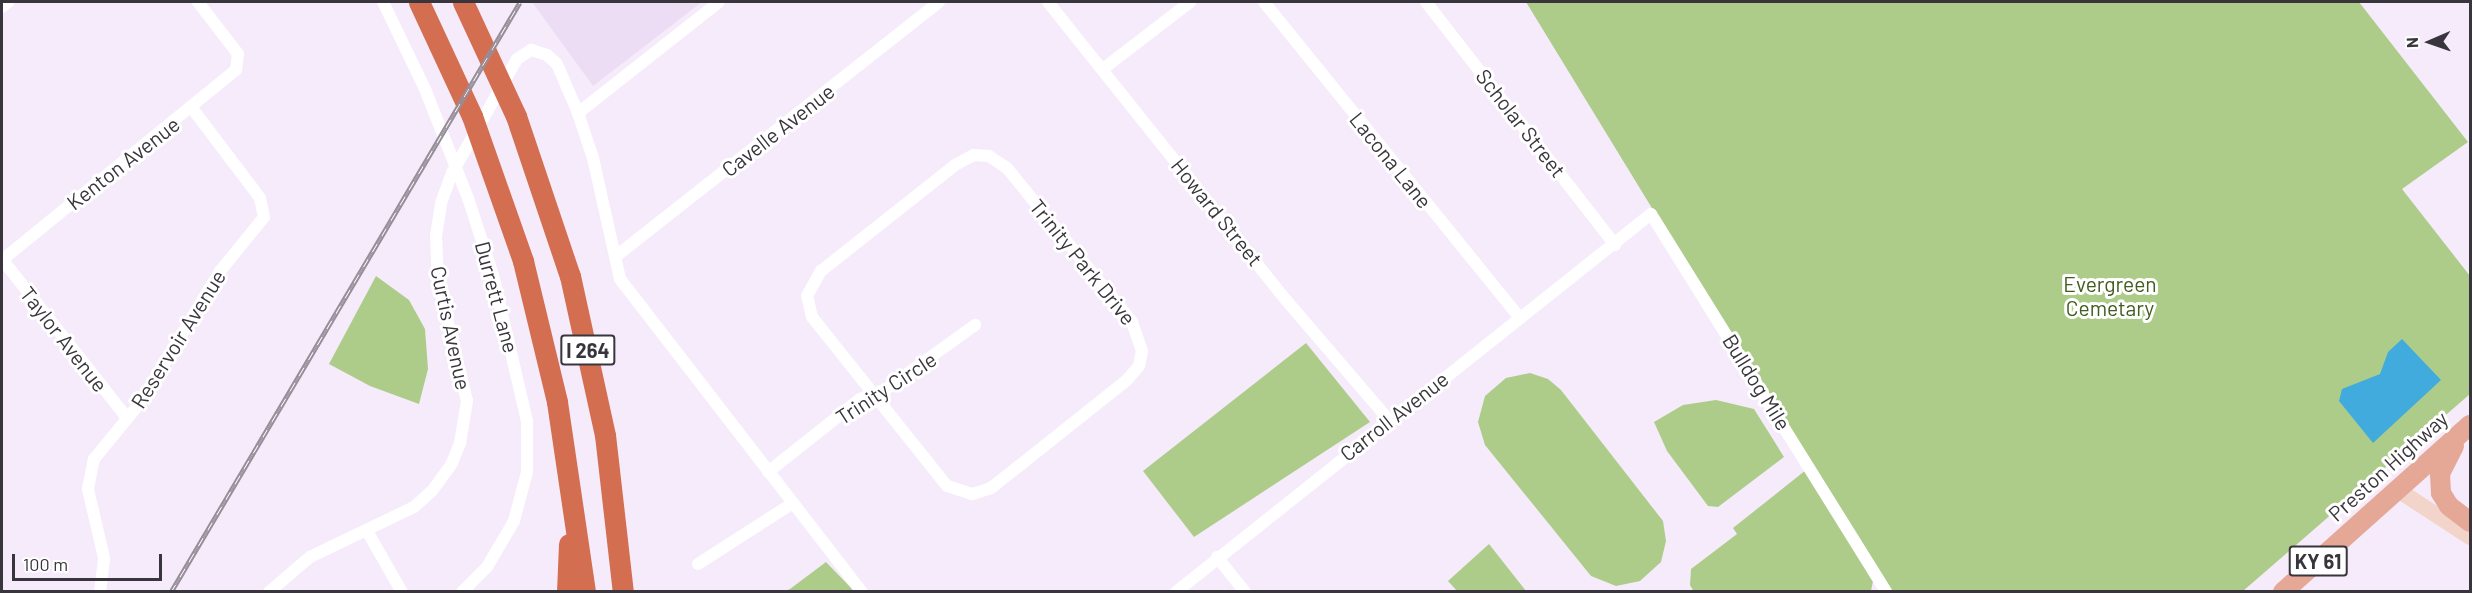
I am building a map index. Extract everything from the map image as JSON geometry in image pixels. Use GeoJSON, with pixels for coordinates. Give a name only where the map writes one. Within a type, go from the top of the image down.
{"type":"FeatureCollection","features":[{"type":"Feature","properties":{"kind":"highway","name":"I 264"},"geometry":{"type":"LineString","coordinates":[[419,2],[445,54],[490,162],[537,314],[557,402],[585,591]]}},
{"type":"Feature","properties":{"kind":"highway","name":"I 264"},"geometry":{"type":"LineString","coordinates":[[466,8],[516,116],[554,223],[584,332],[605,435],[623,591]]}},
{"type":"Feature","properties":{"kind":"highway"},"geometry":{"type":"LineString","coordinates":[[567,591],[572,498]]}},
{"type":"Feature","properties":{"kind":"main road","name":"Preston Highway"},"geometry":{"type":"LineString","coordinates":[[2283,591],[2466,429]]}},
{"type":"Feature","properties":{"kind":"main road"},"geometry":{"type":"LineString","coordinates":[[2466,429],[2443,464],[2439,484],[2449,506],[2470,522]]}},
{"type":"Feature","properties":{"kind":"main road"},"geometry":{"type":"LineString","coordinates":[[2398,490],[2470,537]]}},
{"type":"Feature","properties":{"kind":"street"},"geometry":{"type":"LineString","coordinates":[[2,7],[8,2]]}},
{"type":"Feature","properties":{"kind":"street","name":"Kenton Avenue"},"geometry":{"type":"LineString","coordinates":[[2,260],[232,75],[239,61],[234,46],[198,2]]}},
{"type":"Feature","properties":{"kind":"street","name":"Durrett Lane"},"geometry":{"type":"LineString","coordinates":[[383,2],[425,89],[468,198],[512,349],[527,421],[529,458],[521,503],[507,537],[487,567],[462,591]]}},
{"type":"Feature","properties":{"kind":"street"},"geometry":{"type":"LineString","coordinates":[[719,2],[578,113],[620,279],[862,591]]}},
{"type":"Feature","properties":{"kind":"street","name":"Cavelle Avenue"},"geometry":{"type":"LineString","coordinates":[[615,257],[939,2]]}},
{"type":"Feature","properties":{"kind":"street","name":"Howard Street"},"geometry":{"type":"LineString","coordinates":[[1048,2],[1287,300],[1388,419]]}},
{"type":"Feature","properties":{"kind":"street"},"geometry":{"type":"LineString","coordinates":[[1103,69],[1190,2]]}},
{"type":"Feature","properties":{"kind":"street","name":"Lacona Lane"},"geometry":{"type":"LineString","coordinates":[[1264,2],[1520,318]]}},
{"type":"Feature","properties":{"kind":"street","name":"Scholar Street"},"geometry":{"type":"LineString","coordinates":[[1426,2],[1615,245]]}},
{"type":"Feature","properties":{"kind":"street","name":"Curtis Avenue"},"geometry":{"type":"LineString","coordinates":[[269,591],[310,557],[367,531],[423,500],[446,473],[460,443],[467,401],[438,282],[436,236],[441,203],[452,173],[517,59],[531,50],[553,59],[578,113]]}},
{"type":"Feature","properties":{"kind":"street","name":"Reservoir Avenue"},"geometry":{"type":"LineString","coordinates":[[100,591],[104,558],[89,498],[89,478],[102,447],[140,404],[221,270],[264,217],[261,198],[192,108]]}},
{"type":"Feature","properties":{"kind":"street","name":"Trinity Park Drive"},"geometry":{"type":"LineString","coordinates":[[974,155],[989,156],[1007,168],[1132,322],[1141,340],[1139,366],[1126,380],[1013,471],[979,493],[960,493],[947,486],[873,395],[812,317],[807,304],[810,285],[822,271],[954,165],[974,155]]}},
{"type":"Feature","properties":{"kind":"street","name":"Bulldog Mile"},"geometry":{"type":"LineString","coordinates":[[1615,245],[1651,214],[1886,591]]}},
{"type":"Feature","properties":{"kind":"street","name":"Carroll Avenue"},"geometry":{"type":"LineString","coordinates":[[1176,591],[1388,419],[1615,245]]}},
{"type":"Feature","properties":{"kind":"street","name":"Taylor Avenue"},"geometry":{"type":"LineString","coordinates":[[2,260],[127,418]]}},
{"type":"Feature","properties":{"kind":"street","name":"Trinity Circle"},"geometry":{"type":"LineString","coordinates":[[768,472],[860,399],[873,395],[933,358],[975,325]]}},
{"type":"Feature","properties":{"kind":"street"},"geometry":{"type":"LineString","coordinates":[[698,564],[793,503]]}},
{"type":"Feature","properties":{"kind":"street"},"geometry":{"type":"LineString","coordinates":[[367,531],[402,591]]}},
{"type":"Feature","properties":{"kind":"street"},"geometry":{"type":"LineString","coordinates":[[1217,557],[1245,591]]}},
{"type":"Feature","properties":{"kind":"shaded area"},"geometry":{"type":"Polygon","coordinates":[[[532,2],[702,2],[593,86],[532,2]]]}},
{"type":"Feature","properties":{"kind":"green space","name":"Evergreen Cemetary"},"geometry":{"type":"Polygon","coordinates":[[[1526,2],[2359,2],[2468,142],[2402,189],[2470,276],[2470,394],[2243,591],[1886,591],[1526,2]]]}},
{"type":"Feature","properties":{"kind":"green space"},"geometry":{"type":"Polygon","coordinates":[[[376,276],[409,300],[425,329],[428,369],[419,404],[370,386],[329,364],[376,276]]]}},
{"type":"Feature","properties":{"kind":"green space"},"geometry":{"type":"Polygon","coordinates":[[[1306,343],[1370,422],[1194,537],[1143,471],[1306,343]]]}},
{"type":"Feature","properties":{"kind":"green space"},"geometry":{"type":"Polygon","coordinates":[[[1530,373],[1548,379],[1561,390],[1663,521],[1666,541],[1661,562],[1640,581],[1616,586],[1591,576],[1485,445],[1478,422],[1485,396],[1506,378],[1530,373]]]}},
{"type":"Feature","properties":{"kind":"green space"},"geometry":{"type":"Polygon","coordinates":[[[1716,400],[1754,409],[1784,457],[1718,507],[1708,506],[1667,451],[1654,422],[1683,405],[1716,400]]]}},
{"type":"Feature","properties":{"kind":"green space"},"geometry":{"type":"Polygon","coordinates":[[[1806,470],[1874,576],[1871,591],[1694,592],[1690,585],[1691,569],[1737,534],[1733,528],[1806,470]]]}},
{"type":"Feature","properties":{"kind":"green space"},"geometry":{"type":"Polygon","coordinates":[[[1489,544],[1526,591],[1457,591],[1448,581],[1489,544]]]}},
{"type":"Feature","properties":{"kind":"green space"},"geometry":{"type":"Polygon","coordinates":[[[826,562],[854,591],[782,592],[790,589],[826,562]]]}},
{"type":"Feature","properties":{"kind":"water"},"geometry":{"type":"Polygon","coordinates":[[[2402,339],[2441,380],[2373,443],[2339,401],[2342,389],[2380,374],[2388,352],[2402,339]]]}},
{"type":"Feature","properties":{"kind":"railway"},"geometry":{"type":"LineString","coordinates":[[171,592],[520,2]]}}]}
